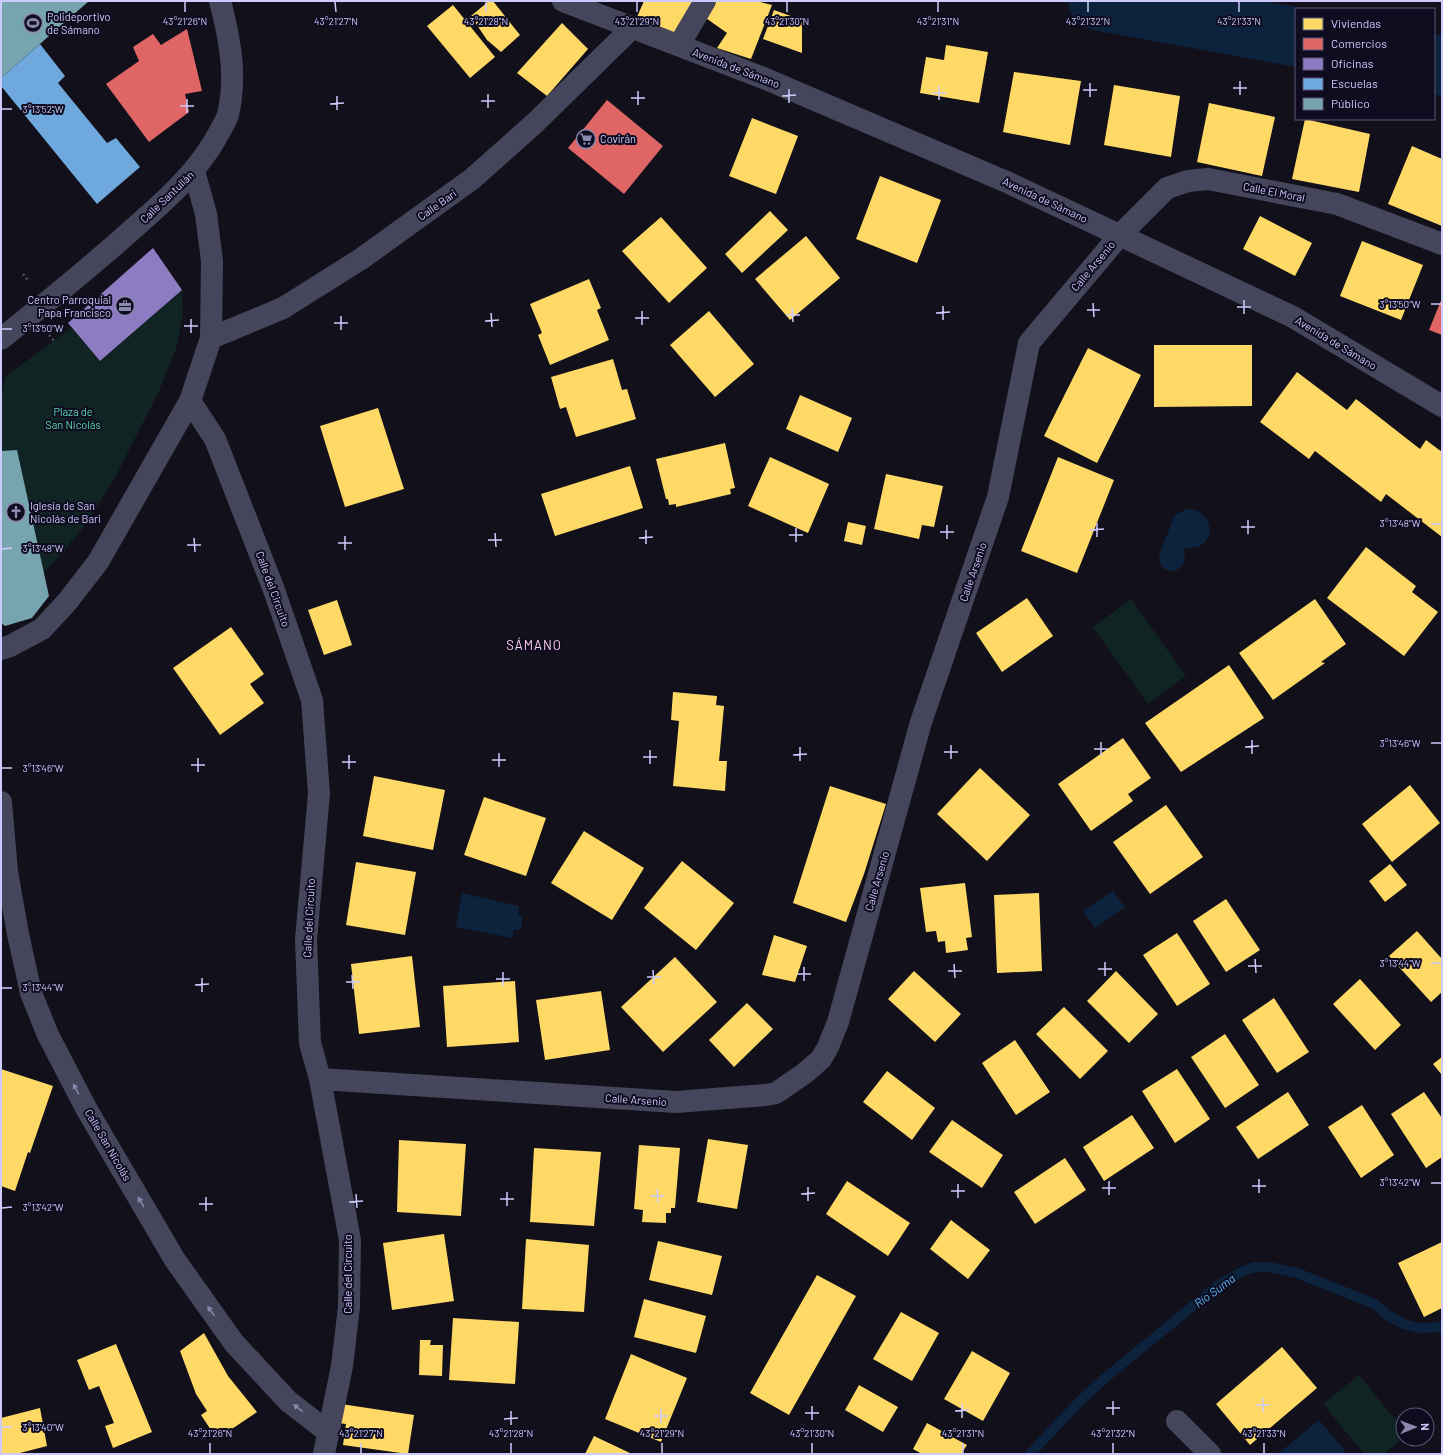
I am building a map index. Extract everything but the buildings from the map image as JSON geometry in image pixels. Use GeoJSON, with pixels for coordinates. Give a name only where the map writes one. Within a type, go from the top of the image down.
{"type":"FeatureCollection","features":[{"type":"Feature","properties":{"kind":"street","name":"Calle Santullán"},"geometry":{"type":"LineString","coordinates":[[1,339],[92,266],[157,208],[194,171],[211,148],[228,116],[233,78],[229,33],[220,1]]}},
{"type":"Feature","properties":{"kind":"street","name":"Avenida de Sámano"},"geometry":{"type":"LineString","coordinates":[[563,1],[766,79],[1009,183],[1293,317],[1442,406]]}},
{"type":"Feature","properties":{"kind":"street"},"geometry":{"type":"LineString","coordinates":[[679,45],[705,1]]}},
{"type":"Feature","properties":{"kind":"street","name":"Calle Bari"},"geometry":{"type":"LineString","coordinates":[[211,338],[283,308],[361,258],[472,180],[536,122],[632,28]]}},
{"type":"Feature","properties":{"kind":"street"},"geometry":{"type":"LineString","coordinates":[[1,649],[10,646],[42,629],[67,602],[98,562],[190,401],[211,338],[212,261],[206,214],[194,171]]}},
{"type":"Feature","properties":{"kind":"street","name":"Calle El Moral"},"geometry":{"type":"LineString","coordinates":[[1120,235],[1167,188],[1188,181],[1208,179],[1337,204],[1442,244]]}},
{"type":"Feature","properties":{"kind":"street","name":"Calle Arsenio"},"geometry":{"type":"LineString","coordinates":[[320,1079],[676,1102],[776,1094],[820,1059],[828,1047],[838,1022],[921,722],[998,497],[1029,342],[1120,235]]}},
{"type":"Feature","properties":{"kind":"street","name":"Calle del Circuito"},"geometry":{"type":"LineString","coordinates":[[190,401],[215,439],[274,590],[312,700],[320,793],[306,940],[310,1043],[320,1079],[350,1240],[348,1306],[342,1366],[324,1454]]}},
{"type":"Feature","properties":{"kind":"street","name":"Calle San Nicolás"},"geometry":{"type":"LineString","coordinates":[[1,802],[7,872],[18,934],[31,993],[48,1035],[87,1110],[175,1260],[234,1343],[288,1400],[328,1432]]}},
{"type":"Feature","properties":{"kind":"street"},"geometry":{"type":"LineString","coordinates":[[1177,1421],[1210,1454]]}},
{"type":"Feature","properties":{"kind":"green space","name":"Plaza de San Nicolás"},"geometry":{"type":"Polygon","coordinates":[[[182,290],[183,314],[177,346],[159,391],[117,474],[85,526],[44,573],[17,450],[1,451],[1,393],[6,376],[71,328],[100,361],[182,290]]]}},
{"type":"Feature","properties":{"kind":"green space"},"geometry":{"type":"Polygon","coordinates":[[[1131,599],[1186,676],[1148,704],[1093,627],[1131,599]]]}},
{"type":"Feature","properties":{"kind":"green space"},"geometry":{"type":"Polygon","coordinates":[[[1359,1375],[1395,1419],[1395,1445],[1384,1454],[1364,1454],[1323,1404],[1359,1375]]]}},
{"type":"Feature","properties":{"kind":"water"},"geometry":{"type":"Polygon","coordinates":[[[1188,509],[1200,512],[1205,516],[1210,527],[1210,533],[1203,544],[1183,550],[1185,559],[1183,565],[1179,569],[1173,571],[1167,570],[1162,567],[1159,561],[1160,553],[1176,514],[1188,509]]]}},
{"type":"Feature","properties":{"kind":"water"},"geometry":{"type":"Polygon","coordinates":[[[1113,891],[1125,907],[1095,928],[1083,911],[1113,891]]]}},
{"type":"Feature","properties":{"kind":"water"},"geometry":{"type":"Polygon","coordinates":[[[462,893],[519,906],[518,914],[522,917],[522,925],[519,930],[514,930],[512,938],[456,927],[462,893]]]}},
{"type":"Feature","properties":{"kind":"water"},"geometry":{"type":"Polygon","coordinates":[[[1319,1420],[1345,1451],[1342,1454],[1278,1454],[1319,1420]]]}},
{"type":"Feature","properties":{"kind":"waterway"},"geometry":{"type":"LineString","coordinates":[[1098,1],[1295,37]]}},
{"type":"Feature","properties":{"kind":"waterway"},"geometry":{"type":"LineString","coordinates":[[1435,64],[1442,66]]}},
{"type":"Feature","properties":{"kind":"waterway","name":"Río Suma"},"geometry":{"type":"LineString","coordinates":[[1030,1454],[1082,1399],[1111,1373],[1220,1284],[1243,1271],[1255,1267],[1269,1267],[1297,1273],[1375,1304],[1387,1315],[1404,1324],[1419,1328],[1442,1327]]}},
{"type":"Feature","properties":{"kind":"place","name":"Polideportivo de Sámano"},"geometry":{"type":"Point","coordinates":[33,23]}},
{"type":"Feature","properties":{"kind":"place","name":"Covirán"},"geometry":{"type":"Point","coordinates":[586,139]}},
{"type":"Feature","properties":{"kind":"place","name":"Centro Parroquial Papa Francisco"},"geometry":{"type":"Point","coordinates":[125,306]}},
{"type":"Feature","properties":{"kind":"place","name":"Iglesia de San Nicolás de Bari"},"geometry":{"type":"Point","coordinates":[16,512]}},
{"type":"Feature","properties":{"kind":"district","name":"SÁMANO"},"geometry":{"type":"Point","coordinates":[534,645]}}]}
